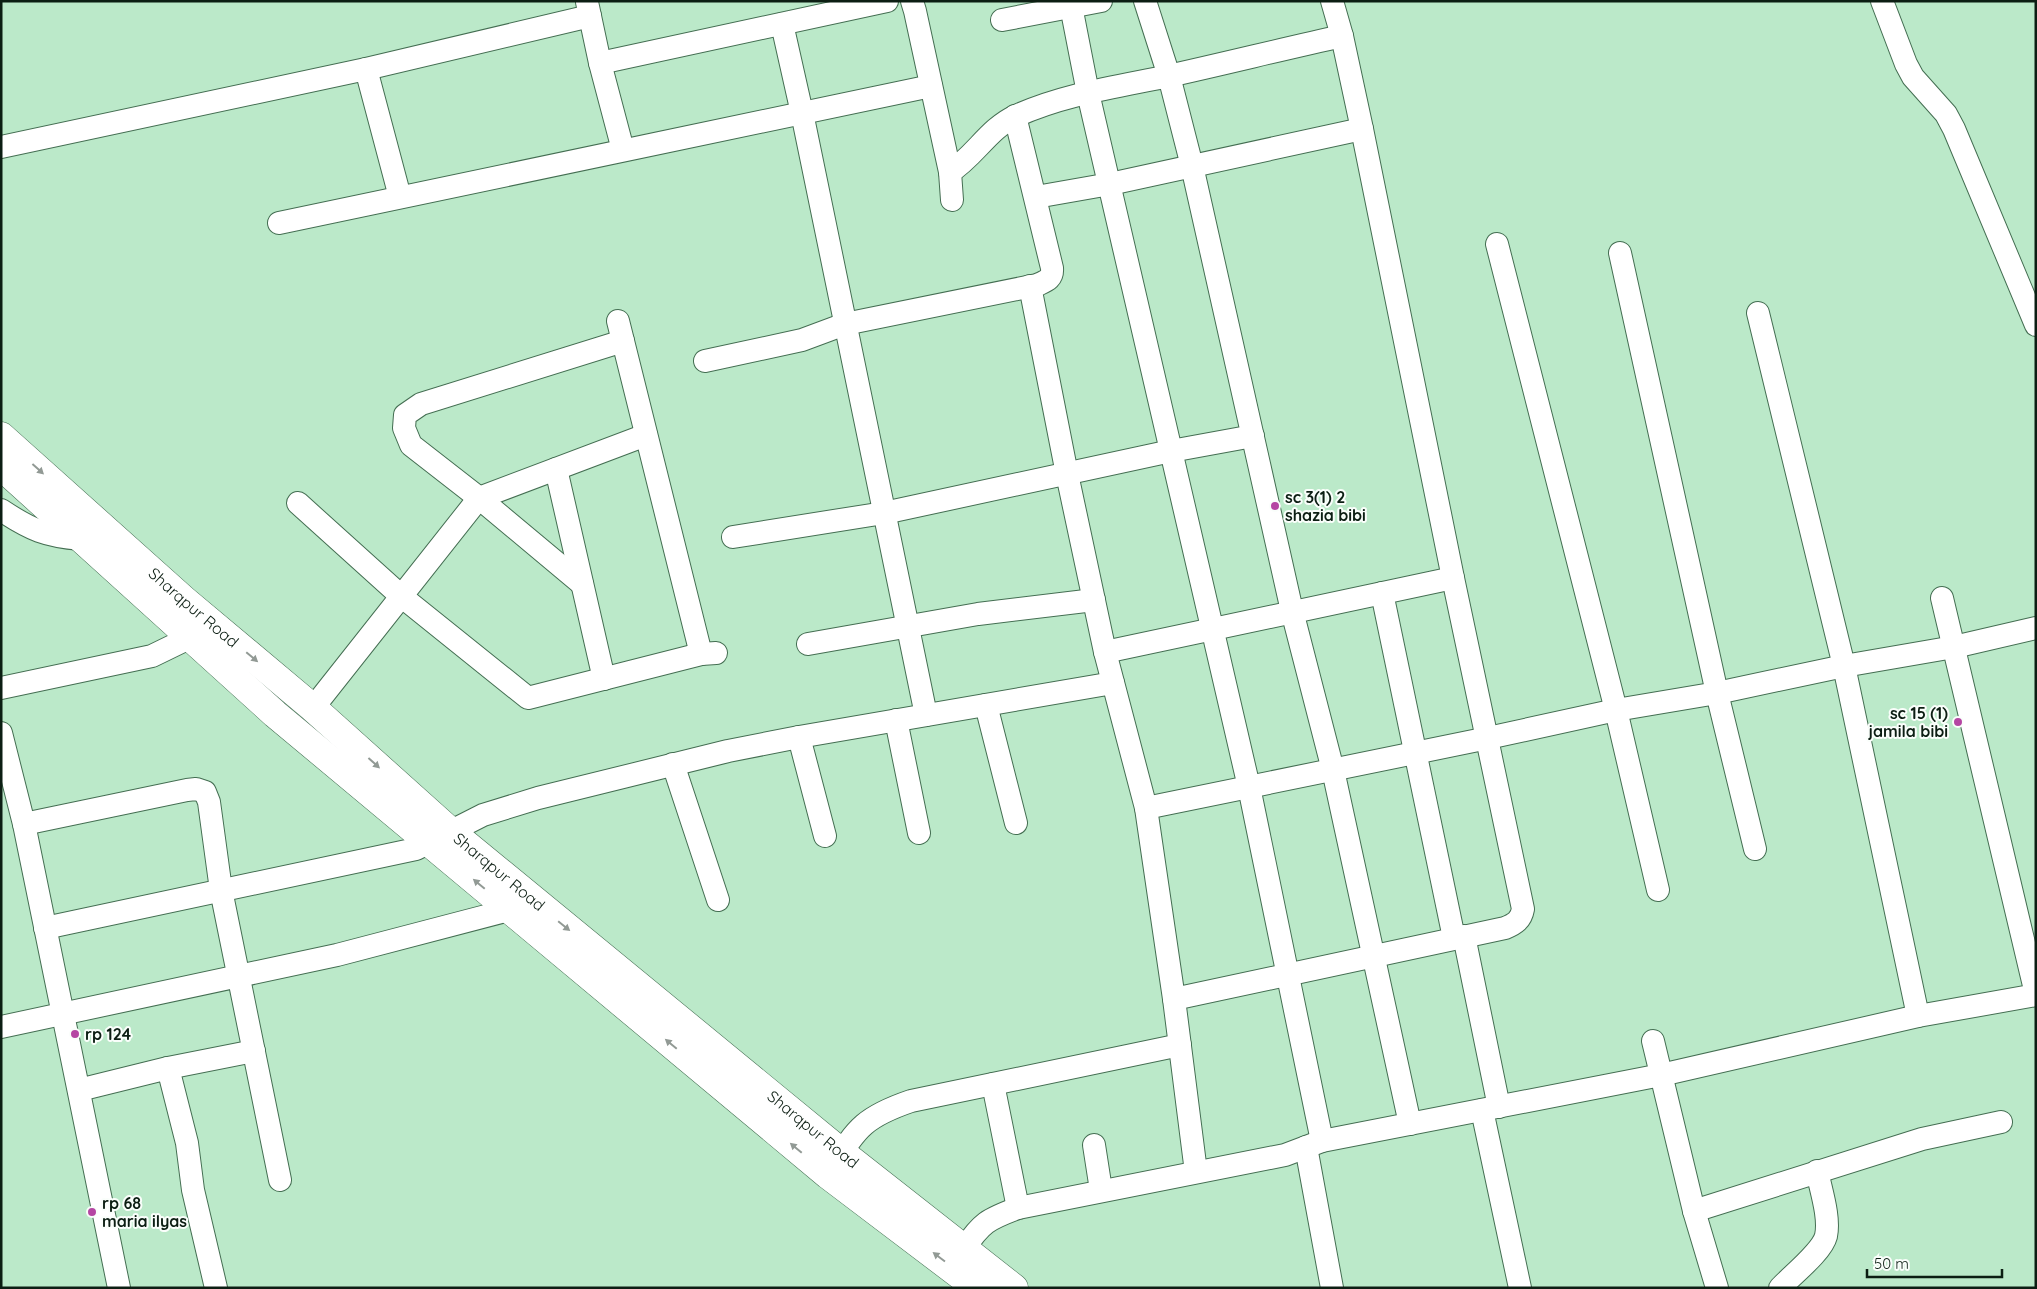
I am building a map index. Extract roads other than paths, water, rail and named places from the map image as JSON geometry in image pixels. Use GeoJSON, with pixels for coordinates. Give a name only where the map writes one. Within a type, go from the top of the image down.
{"type":"FeatureCollection","features":[{"type":"Feature","properties":{"kind":"main road","name":"Sharqpur Road"},"geometry":{"type":"LineString","coordinates":[[1,436],[183,599],[313,708],[509,910],[835,1164],[964,1249],[1014,1288]]}},
{"type":"Feature","properties":{"kind":"main road","name":"Sharqpur Road"},"geometry":{"type":"LineString","coordinates":[[1,466],[275,714],[439,837],[835,1164],[977,1288]]}},
{"type":"Feature","properties":{"kind":"street"},"geometry":{"type":"LineString","coordinates":[[600,62],[887,1]]}},
{"type":"Feature","properties":{"kind":"street"},"geometry":{"type":"LineString","coordinates":[[912,1],[916,11],[950,172],[952,200]]}},
{"type":"Feature","properties":{"kind":"street"},"geometry":{"type":"LineString","coordinates":[[1002,20],[1070,4],[1101,1]]}},
{"type":"Feature","properties":{"kind":"street"},"geometry":{"type":"LineString","coordinates":[[1145,1],[1169,76],[1192,166],[1292,611],[1333,770],[1410,1124]]}},
{"type":"Feature","properties":{"kind":"street"},"geometry":{"type":"LineString","coordinates":[[1174,999],[1512,925],[1521,918],[1524,909],[1453,578],[1362,128],[1342,36],[1332,1]]}},
{"type":"Feature","properties":{"kind":"street"},"geometry":{"type":"LineString","coordinates":[[1882,1],[1906,64],[1914,77],[1946,114],[1954,129],[2036,325]]}},
{"type":"Feature","properties":{"kind":"street"},"geometry":{"type":"LineString","coordinates":[[1070,4],[1088,93],[1249,787],[1287,974],[1314,1144],[1332,1288]]}},
{"type":"Feature","properties":{"kind":"street"},"geometry":{"type":"LineString","coordinates":[[1,146],[366,68],[589,9],[600,62],[624,150]]}},
{"type":"Feature","properties":{"kind":"street"},"geometry":{"type":"LineString","coordinates":[[782,24],[926,715]]}},
{"type":"Feature","properties":{"kind":"street"},"geometry":{"type":"LineString","coordinates":[[950,172],[961,165],[997,127],[1015,116],[1038,107],[1088,93],[1342,36]]}},
{"type":"Feature","properties":{"kind":"street"},"geometry":{"type":"LineString","coordinates":[[366,68],[400,197]]}},
{"type":"Feature","properties":{"kind":"street"},"geometry":{"type":"LineString","coordinates":[[279,223],[932,86]]}},
{"type":"Feature","properties":{"kind":"street"},"geometry":{"type":"LineString","coordinates":[[705,361],[802,340],[845,324],[1045,282],[1052,273],[1036,197],[1015,116]]}},
{"type":"Feature","properties":{"kind":"street"},"geometry":{"type":"LineString","coordinates":[[1036,197],[1110,184],[1362,128]]}},
{"type":"Feature","properties":{"kind":"street"},"geometry":{"type":"LineString","coordinates":[[1497,244],[1616,710],[1658,890]]}},
{"type":"Feature","properties":{"kind":"street"},"geometry":{"type":"LineString","coordinates":[[1620,253],[1717,693],[1754,849]]}},
{"type":"Feature","properties":{"kind":"street"},"geometry":{"type":"LineString","coordinates":[[1030,286],[1105,652],[1146,808],[1174,999],[1196,1172]]}},
{"type":"Feature","properties":{"kind":"street"},"geometry":{"type":"LineString","coordinates":[[1758,313],[1844,666],[1918,1016]]}},
{"type":"Feature","properties":{"kind":"street"},"geometry":{"type":"LineString","coordinates":[[298,503],[401,596],[528,698],[708,653],[646,435],[620,331],[421,404],[405,415],[404,428],[411,445],[479,498],[582,584]]}},
{"type":"Feature","properties":{"kind":"street"},"geometry":{"type":"LineString","coordinates":[[313,708],[479,498],[646,435]]}},
{"type":"Feature","properties":{"kind":"street"},"geometry":{"type":"LineString","coordinates":[[733,537],[884,513],[1253,436]]}},
{"type":"Feature","properties":{"kind":"street"},"geometry":{"type":"LineString","coordinates":[[556,469],[604,679]]}},
{"type":"Feature","properties":{"kind":"street"},"geometry":{"type":"LineString","coordinates":[[1,510],[22,524],[41,533],[56,537],[81,539]]}},
{"type":"Feature","properties":{"kind":"street"},"geometry":{"type":"LineString","coordinates":[[1105,652],[1453,578]]}},
{"type":"Feature","properties":{"kind":"street"},"geometry":{"type":"LineString","coordinates":[[1382,593],[1459,937],[1491,1108],[1520,1288]]}},
{"type":"Feature","properties":{"kind":"street"},"geometry":{"type":"LineString","coordinates":[[964,1249],[973,1234],[987,1221],[1018,1208],[1285,1155],[1314,1144],[1661,1075],[1918,1016],[2036,994],[1942,598]]}},
{"type":"Feature","properties":{"kind":"street"},"geometry":{"type":"LineString","coordinates":[[808,644],[908,628],[978,614],[1094,600]]}},
{"type":"Feature","properties":{"kind":"street"},"geometry":{"type":"LineString","coordinates":[[1146,808],[1616,710],[1717,693],[1844,666],[1954,647],[2036,628]]}},
{"type":"Feature","properties":{"kind":"street"},"geometry":{"type":"LineString","coordinates":[[1,688],[152,656],[191,637]]}},
{"type":"Feature","properties":{"kind":"street"},"geometry":{"type":"LineString","coordinates":[[45,928],[409,850],[483,815],[538,798],[673,764],[799,737],[1113,683]]}},
{"type":"Feature","properties":{"kind":"street"},"geometry":{"type":"LineString","coordinates":[[986,705],[1016,823]]}},
{"type":"Feature","properties":{"kind":"street"},"geometry":{"type":"LineString","coordinates":[[896,720],[919,833]]}},
{"type":"Feature","properties":{"kind":"street"},"geometry":{"type":"LineString","coordinates":[[1,732],[24,824],[119,1288]]}},
{"type":"Feature","properties":{"kind":"street"},"geometry":{"type":"LineString","coordinates":[[799,737],[826,836]]}},
{"type":"Feature","properties":{"kind":"street"},"geometry":{"type":"LineString","coordinates":[[673,764],[718,900]]}},
{"type":"Feature","properties":{"kind":"street"},"geometry":{"type":"LineString","coordinates":[[24,824],[187,790],[203,790],[208,796],[221,890],[280,1180]]}},
{"type":"Feature","properties":{"kind":"street"},"geometry":{"type":"LineString","coordinates":[[1,1027],[337,955],[509,910]]}},
{"type":"Feature","properties":{"kind":"street"},"geometry":{"type":"LineString","coordinates":[[1653,1041],[1694,1211],[1717,1288]]}},
{"type":"Feature","properties":{"kind":"street"},"geometry":{"type":"LineString","coordinates":[[835,1164],[849,1139],[864,1123],[892,1107],[911,1101],[1180,1045]]}},
{"type":"Feature","properties":{"kind":"street"},"geometry":{"type":"LineString","coordinates":[[79,1090],[168,1068],[254,1051]]}},
{"type":"Feature","properties":{"kind":"street"},"geometry":{"type":"LineString","coordinates":[[168,1068],[188,1150],[193,1190],[216,1288]]}},
{"type":"Feature","properties":{"kind":"street"},"geometry":{"type":"LineString","coordinates":[[993,1084],[1018,1208]]}},
{"type":"Feature","properties":{"kind":"street"},"geometry":{"type":"LineString","coordinates":[[1694,1211],[1922,1139],[2002,1122]]}},
{"type":"Feature","properties":{"kind":"street"},"geometry":{"type":"LineString","coordinates":[[1094,1145],[1101,1190]]}},
{"type":"Feature","properties":{"kind":"street"},"geometry":{"type":"LineString","coordinates":[[1780,1288],[1818,1249],[1826,1237],[1826,1219],[1817,1172]]}},
{"type":"Feature","properties":{"kind":"place","name":"sc 3(1) 2 shazia bibi"},"geometry":{"type":"Point","coordinates":[1275,506]}},
{"type":"Feature","properties":{"kind":"place","name":"sc 15 (1) jamila bibi"},"geometry":{"type":"Point","coordinates":[1958,722]}},
{"type":"Feature","properties":{"kind":"place","name":"rp 124"},"geometry":{"type":"Point","coordinates":[75,1034]}},
{"type":"Feature","properties":{"kind":"place","name":"rp 68 maria ilyas"},"geometry":{"type":"Point","coordinates":[92,1212]}}]}
